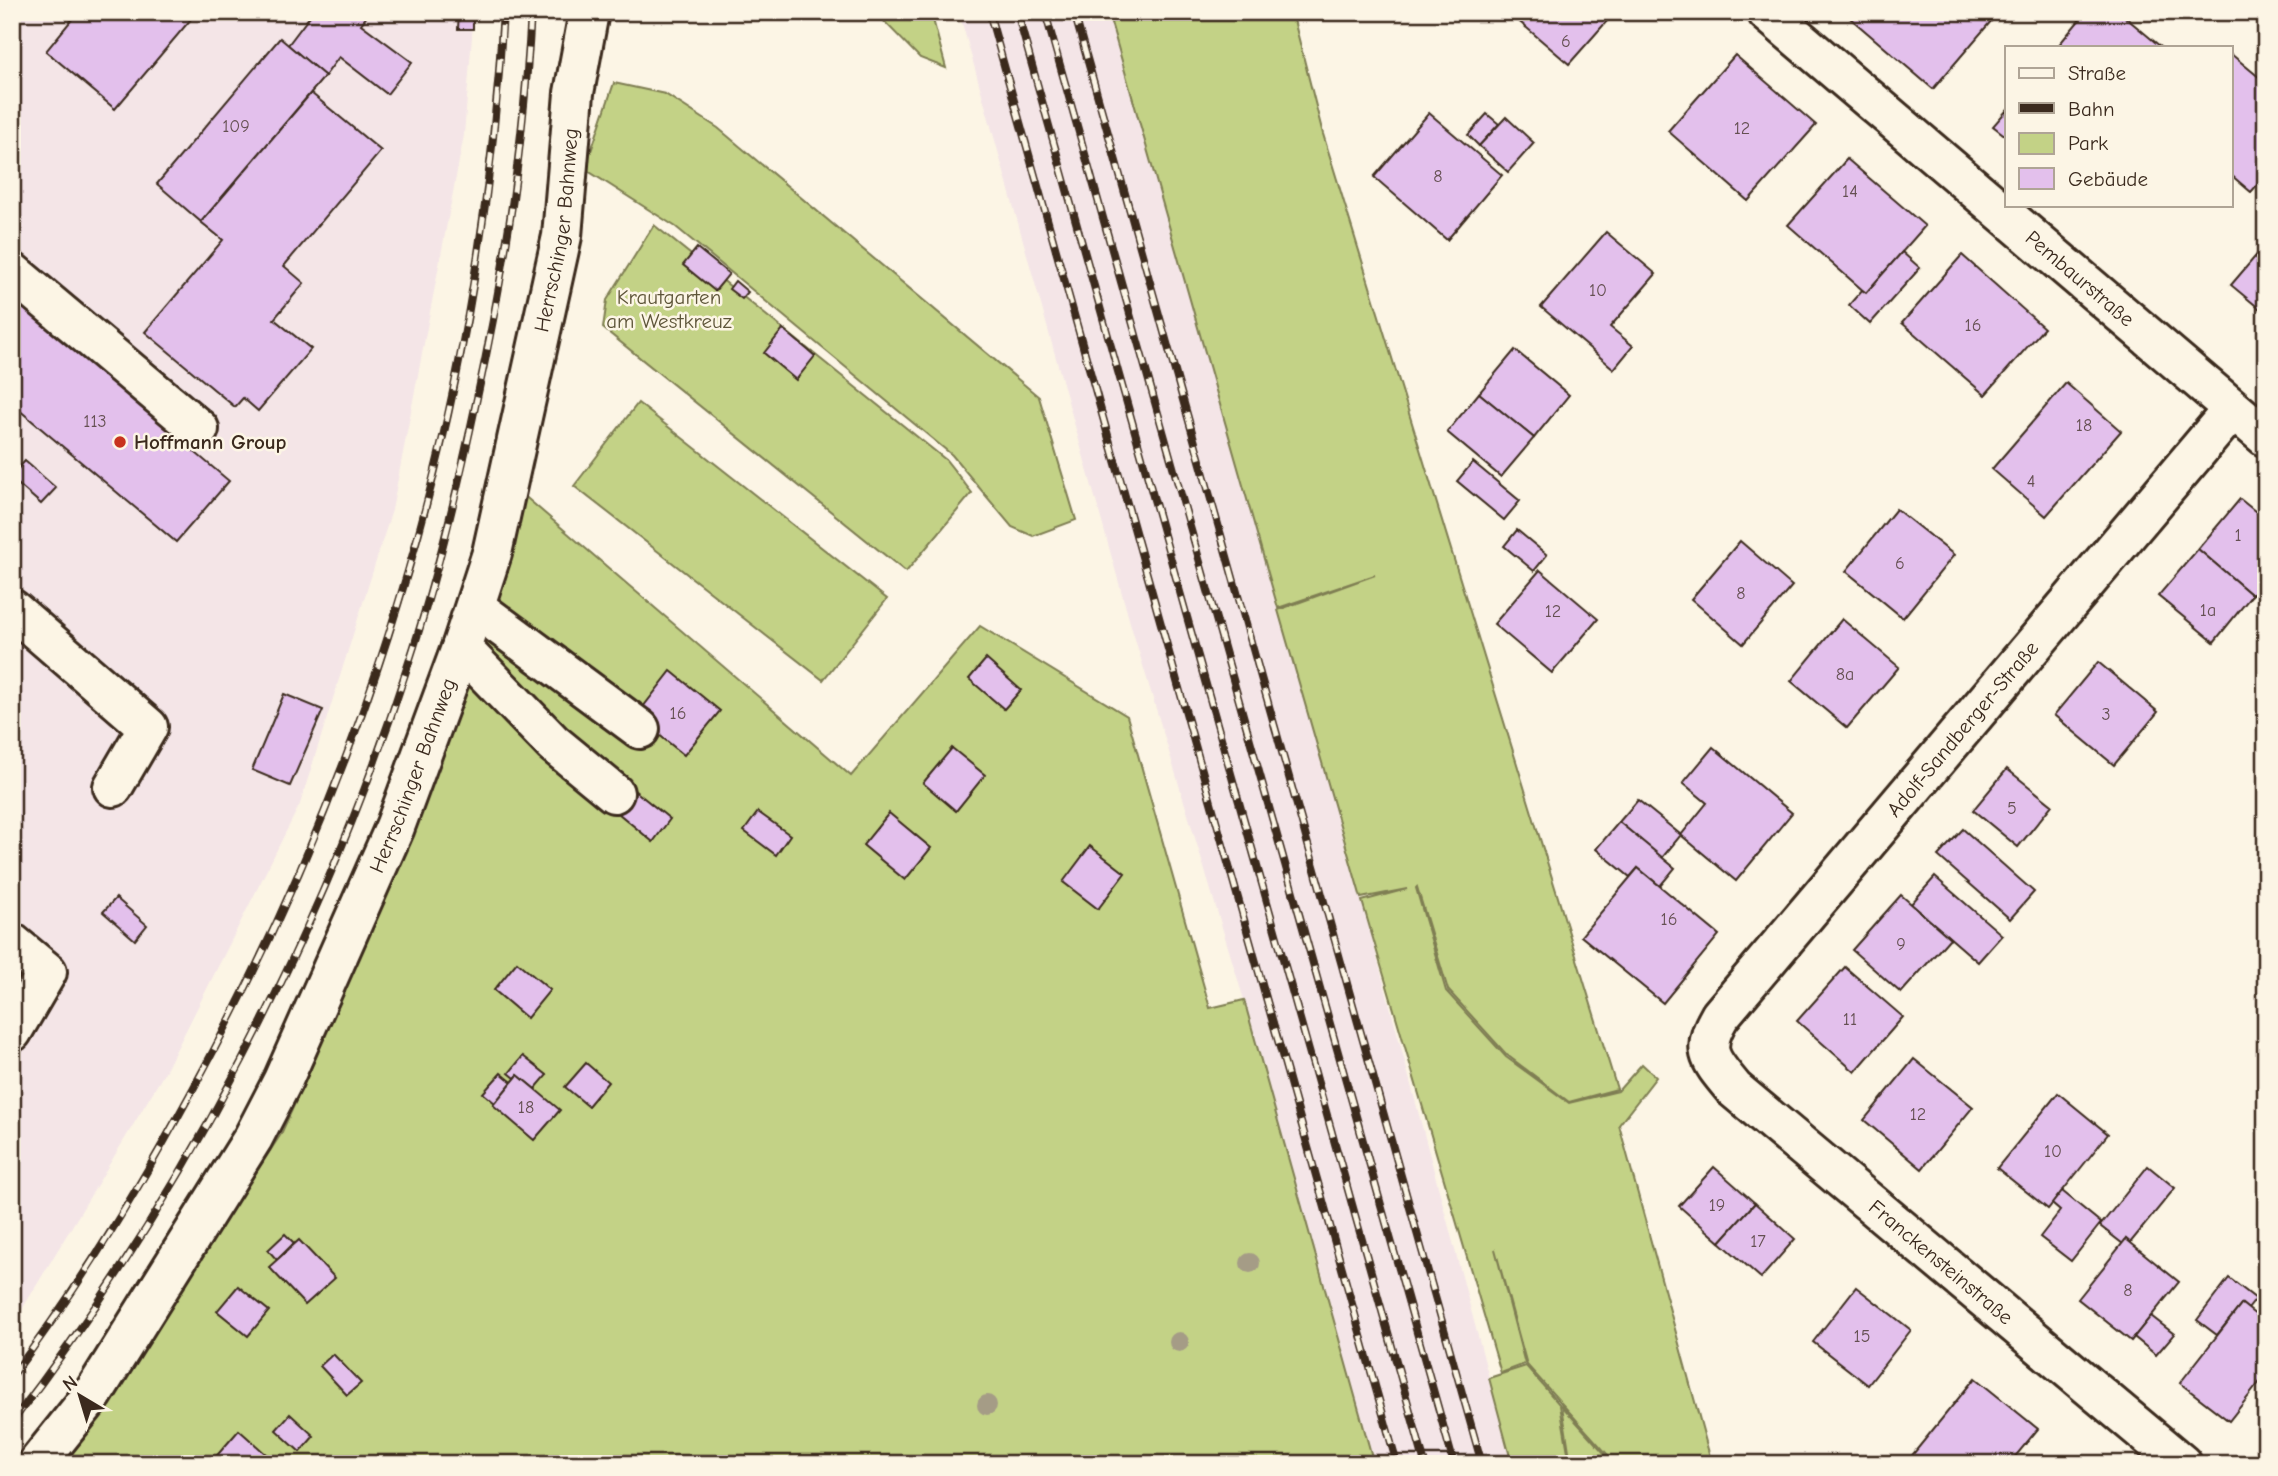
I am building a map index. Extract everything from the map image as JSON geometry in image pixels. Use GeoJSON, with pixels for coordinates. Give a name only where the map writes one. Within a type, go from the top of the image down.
{"type":"FeatureCollection","features":[{"type":"Feature","properties":{"kind":"street","name":"Herrschinger Bahnweg"},"geometry":{"type":"LineString","coordinates":[[37,1464],[93,1394],[253,1138],[283,1080],[395,827],[461,648],[492,553],[562,236],[574,93],[589,12]]}},
{"type":"Feature","properties":{"kind":"street","name":"Pembaurstraße"},"geometry":{"type":"LineString","coordinates":[[1768,12],[2266,438]]}},
{"type":"Feature","properties":{"kind":"street"},"geometry":{"type":"LineString","coordinates":[[12,272],[199,429]]}},
{"type":"Feature","properties":{"kind":"street","name":"Adolf-Sandberger-Straße"},"geometry":{"type":"LineString","coordinates":[[1708,1053],[1709,1035],[1720,1016],[2232,410]]}},
{"type":"Feature","properties":{"kind":"street"},"geometry":{"type":"LineString","coordinates":[[475,607],[640,729]]}},
{"type":"Feature","properties":{"kind":"street"},"geometry":{"type":"LineString","coordinates":[[12,609],[148,727],[113,787]]}},
{"type":"Feature","properties":{"kind":"street"},"geometry":{"type":"LineString","coordinates":[[461,648],[553,743],[614,793]]}},
{"type":"Feature","properties":{"kind":"street"},"geometry":{"type":"LineString","coordinates":[[12,943],[47,972],[12,1032]]}},
{"type":"Feature","properties":{"kind":"street","name":"Franckensteinstraße"},"geometry":{"type":"LineString","coordinates":[[1708,1053],[1734,1089],[2182,1464]]}},
{"type":"Feature","properties":{"kind":"shaded area"},"geometry":{"type":"Polygon","coordinates":[[[12,12],[474,12],[464,135],[392,510],[300,804],[165,1072],[12,1326],[12,12]]]}},
{"type":"Feature","properties":{"kind":"shaded area"},"geometry":{"type":"Polygon","coordinates":[[[959,12],[1108,12],[1362,901],[1512,1464],[1374,1464],[1244,1000],[1131,626],[959,12]]]}},
{"type":"Feature","properties":{"kind":"green space"},"geometry":{"type":"Polygon","coordinates":[[[875,12],[931,12],[946,68],[920,58],[875,12]]]}},
{"type":"Feature","properties":{"kind":"green space"},"geometry":{"type":"Polygon","coordinates":[[[1108,12],[1292,12],[1323,134],[1617,1089],[1569,1102],[1507,1055],[1448,990],[1416,888],[1446,991],[1506,1057],[1569,1103],[1618,1091],[1642,1064],[1656,1077],[1619,1125],[1712,1464],[1616,1464],[1527,1365],[1495,1249],[1525,1364],[1501,1373],[1362,901],[1407,889],[1361,898],[1278,610],[1375,575],[1278,608],[1108,12]]]}},
{"type":"Feature","properties":{"kind":"green space"},"geometry":{"type":"Polygon","coordinates":[[[614,83],[665,94],[718,128],[1039,397],[1076,520],[1033,536],[1012,527],[952,455],[676,227],[585,169],[614,83]]]}},
{"type":"Feature","properties":{"kind":"green space","name":"Krautgarten am Westkreuz"},"geometry":{"type":"Polygon","coordinates":[[[654,225],[946,460],[972,493],[906,572],[603,328],[607,300],[654,225]]]}},
{"type":"Feature","properties":{"kind":"green space"},"geometry":{"type":"Polygon","coordinates":[[[638,403],[887,599],[823,680],[574,486],[638,403]]]}},
{"type":"Feature","properties":{"kind":"green space"},"geometry":{"type":"Polygon","coordinates":[[[521,493],[851,776],[980,626],[1127,716],[1210,1008],[1244,1000],[1374,1464],[60,1464],[105,1404],[281,1134],[315,1059],[463,680],[521,493]]]}},
{"type":"Feature","properties":{"kind":"green space"},"geometry":{"type":"Polygon","coordinates":[[[1526,1366],[1560,1405],[1570,1464],[1512,1464],[1489,1378],[1526,1366]]]}},
{"type":"Feature","properties":{"kind":"green space"},"geometry":{"type":"Polygon","coordinates":[[[1562,1406],[1614,1464],[1571,1464],[1562,1406]]]}},
{"type":"Feature","properties":{"kind":"building"},"geometry":{"type":"Polygon","coordinates":[[[78,12],[197,12],[115,109],[46,51],[78,12]]]}},
{"type":"Feature","properties":{"kind":"building"},"geometry":{"type":"Polygon","coordinates":[[[313,12],[370,12],[361,24],[412,62],[387,94],[339,57],[325,76],[288,45],[313,12]]]}},
{"type":"Feature","properties":{"kind":"building"},"geometry":{"type":"Polygon","coordinates":[[[459,12],[473,12],[473,29],[458,29],[459,12]]]}},
{"type":"Feature","properties":{"kind":"building"},"geometry":{"type":"Polygon","coordinates":[[[1518,12],[1615,12],[1569,64],[1514,17],[1518,12]]]}},
{"type":"Feature","properties":{"kind":"building"},"geometry":{"type":"Polygon","coordinates":[[[1843,12],[1997,12],[1998,13],[1933,89],[1843,12]]]}},
{"type":"Feature","properties":{"kind":"building"},"geometry":{"type":"Polygon","coordinates":[[[2086,12],[2119,12],[2160,46],[2058,46],[2086,12]]]}},
{"type":"Feature","properties":{"kind":"building"},"geometry":{"type":"Polygon","coordinates":[[[280,38],[325,76],[201,222],[157,184],[280,38]]]}},
{"type":"Feature","properties":{"kind":"building"},"geometry":{"type":"Polygon","coordinates":[[[1735,55],[1816,125],[1748,201],[1668,131],[1735,55]]]}},
{"type":"Feature","properties":{"kind":"building"},"geometry":{"type":"Polygon","coordinates":[[[2232,55],[2266,83],[2266,175],[2251,192],[2232,176],[2232,55]]]}},
{"type":"Feature","properties":{"kind":"building"},"geometry":{"type":"Polygon","coordinates":[[[311,93],[381,151],[284,266],[304,283],[274,319],[311,349],[258,411],[243,398],[235,407],[145,332],[223,240],[201,222],[311,93]]]}},
{"type":"Feature","properties":{"kind":"building"},"geometry":{"type":"Polygon","coordinates":[[[2005,112],[2005,135],[1993,126],[2005,112]]]}},
{"type":"Feature","properties":{"kind":"building"},"geometry":{"type":"Polygon","coordinates":[[[1429,113],[1502,175],[1447,240],[1374,177],[1429,113]]]}},
{"type":"Feature","properties":{"kind":"building"},"geometry":{"type":"Polygon","coordinates":[[[1487,114],[1499,124],[1479,146],[1468,135],[1487,114]]]}},
{"type":"Feature","properties":{"kind":"building"},"geometry":{"type":"Polygon","coordinates":[[[1506,117],[1534,143],[1508,172],[1479,146],[1506,117]]]}},
{"type":"Feature","properties":{"kind":"building"},"geometry":{"type":"Polygon","coordinates":[[[1847,159],[1925,226],[1866,293],[1788,225],[1847,159]]]}},
{"type":"Feature","properties":{"kind":"building"},"geometry":{"type":"Polygon","coordinates":[[[1606,232],[1656,274],[1610,327],[1633,346],[1614,369],[1541,307],[1606,232]]]}},
{"type":"Feature","properties":{"kind":"building"},"geometry":{"type":"Polygon","coordinates":[[[2266,244],[2266,314],[2231,285],[2266,244]]]}},
{"type":"Feature","properties":{"kind":"building"},"geometry":{"type":"Polygon","coordinates":[[[697,248],[729,274],[715,291],[683,265],[697,248]]]}},
{"type":"Feature","properties":{"kind":"building"},"geometry":{"type":"Polygon","coordinates":[[[1902,252],[1920,268],[1870,324],[1849,305],[1862,290],[1866,293],[1902,252]]]}},
{"type":"Feature","properties":{"kind":"building"},"geometry":{"type":"Polygon","coordinates":[[[1962,255],[2044,328],[1985,395],[1902,323],[1962,255]]]}},
{"type":"Feature","properties":{"kind":"building"},"geometry":{"type":"Polygon","coordinates":[[[735,281],[748,292],[742,299],[729,289],[735,281]]]}},
{"type":"Feature","properties":{"kind":"building","name":"Hoffmann Group"},"geometry":{"type":"Polygon","coordinates":[[[23,307],[229,481],[176,542],[12,404],[12,319],[23,307]]]}},
{"type":"Feature","properties":{"kind":"building"},"geometry":{"type":"Polygon","coordinates":[[[783,329],[815,356],[796,380],[764,353],[783,329]]]}},
{"type":"Feature","properties":{"kind":"building"},"geometry":{"type":"Polygon","coordinates":[[[1515,350],[1569,395],[1534,438],[1479,393],[1515,350]]]}},
{"type":"Feature","properties":{"kind":"building"},"geometry":{"type":"Polygon","coordinates":[[[2066,383],[2121,431],[2046,516],[1992,469],[2066,383]]]}},
{"type":"Feature","properties":{"kind":"building"},"geometry":{"type":"Polygon","coordinates":[[[1479,393],[1534,438],[1501,477],[1447,432],[1479,393]]]}},
{"type":"Feature","properties":{"kind":"building"},"geometry":{"type":"Polygon","coordinates":[[[25,461],[56,488],[41,504],[12,479],[12,475],[25,461]]]}},
{"type":"Feature","properties":{"kind":"building"},"geometry":{"type":"Polygon","coordinates":[[[1473,462],[1520,501],[1504,520],[1457,481],[1473,462]]]}},
{"type":"Feature","properties":{"kind":"building"},"geometry":{"type":"Polygon","coordinates":[[[2240,499],[2266,520],[2266,579],[2252,595],[2198,549],[2240,499]]]}},
{"type":"Feature","properties":{"kind":"building"},"geometry":{"type":"Polygon","coordinates":[[[1896,509],[1954,555],[1903,618],[1846,571],[1896,509]]]}},
{"type":"Feature","properties":{"kind":"building"},"geometry":{"type":"Polygon","coordinates":[[[1517,530],[1547,555],[1534,571],[1504,546],[1517,530]]]}},
{"type":"Feature","properties":{"kind":"building"},"geometry":{"type":"Polygon","coordinates":[[[1740,541],[1792,586],[1743,644],[1691,599],[1740,541]]]}},
{"type":"Feature","properties":{"kind":"building"},"geometry":{"type":"Polygon","coordinates":[[[2198,549],[2252,595],[2214,642],[2158,596],[2198,549]]]}},
{"type":"Feature","properties":{"kind":"building"},"geometry":{"type":"Polygon","coordinates":[[[1540,570],[1598,619],[1552,673],[1494,624],[1540,570]]]}},
{"type":"Feature","properties":{"kind":"building"},"geometry":{"type":"Polygon","coordinates":[[[1842,619],[1899,667],[1847,728],[1791,681],[1842,619]]]}},
{"type":"Feature","properties":{"kind":"building"},"geometry":{"type":"Polygon","coordinates":[[[986,659],[1021,690],[1004,709],[969,679],[986,659]]]}},
{"type":"Feature","properties":{"kind":"building"},"geometry":{"type":"Polygon","coordinates":[[[2098,662],[2158,712],[2114,765],[2054,715],[2098,662]]]}},
{"type":"Feature","properties":{"kind":"building"},"geometry":{"type":"Polygon","coordinates":[[[671,671],[720,711],[684,755],[636,716],[671,671]]]}},
{"type":"Feature","properties":{"kind":"building"},"geometry":{"type":"Polygon","coordinates":[[[284,694],[323,710],[290,786],[252,770],[284,694]]]}},
{"type":"Feature","properties":{"kind":"building"},"geometry":{"type":"Polygon","coordinates":[[[1713,747],[1792,813],[1736,881],[1681,835],[1707,803],[1683,783],[1713,747]]]}},
{"type":"Feature","properties":{"kind":"building"},"geometry":{"type":"Polygon","coordinates":[[[952,748],[985,775],[956,811],[923,783],[952,748]]]}},
{"type":"Feature","properties":{"kind":"building"},"geometry":{"type":"Polygon","coordinates":[[[2007,769],[2052,805],[2018,847],[1973,810],[2007,769]]]}},
{"type":"Feature","properties":{"kind":"building"},"geometry":{"type":"Polygon","coordinates":[[[629,786],[670,819],[653,842],[612,808],[629,786]]]}},
{"type":"Feature","properties":{"kind":"building"},"geometry":{"type":"Polygon","coordinates":[[[1638,800],[1681,835],[1662,858],[1619,822],[1638,800]]]}},
{"type":"Feature","properties":{"kind":"building"},"geometry":{"type":"Polygon","coordinates":[[[758,812],[790,835],[776,855],[744,831],[758,812]]]}},
{"type":"Feature","properties":{"kind":"building"},"geometry":{"type":"Polygon","coordinates":[[[889,813],[931,848],[905,880],[863,845],[889,813]]]}},
{"type":"Feature","properties":{"kind":"building"},"geometry":{"type":"Polygon","coordinates":[[[1619,822],[1675,868],[1660,886],[1638,868],[1630,877],[1596,849],[1619,822]]]}},
{"type":"Feature","properties":{"kind":"building"},"geometry":{"type":"Polygon","coordinates":[[[1963,829],[2034,892],[2010,919],[1938,856],[1963,829]]]}},
{"type":"Feature","properties":{"kind":"building"},"geometry":{"type":"Polygon","coordinates":[[[1090,846],[1125,873],[1098,909],[1063,882],[1090,846]]]}},
{"type":"Feature","properties":{"kind":"building"},"geometry":{"type":"Polygon","coordinates":[[[1638,868],[1719,935],[1663,1003],[1581,936],[1638,868]]]}},
{"type":"Feature","properties":{"kind":"building"},"geometry":{"type":"Polygon","coordinates":[[[1935,877],[2002,935],[1978,962],[1911,904],[1935,877]]]}},
{"type":"Feature","properties":{"kind":"building"},"geometry":{"type":"Polygon","coordinates":[[[1901,895],[1950,938],[1901,993],[1852,950],[1901,895]]]}},
{"type":"Feature","properties":{"kind":"building"},"geometry":{"type":"Polygon","coordinates":[[[116,898],[147,925],[135,940],[103,912],[116,898]]]}},
{"type":"Feature","properties":{"kind":"building"},"geometry":{"type":"Polygon","coordinates":[[[517,962],[550,990],[527,1018],[494,990],[517,962]]]}},
{"type":"Feature","properties":{"kind":"building"},"geometry":{"type":"Polygon","coordinates":[[[1845,967],[1903,1017],[1855,1072],[1797,1021],[1845,967]]]}},
{"type":"Feature","properties":{"kind":"building"},"geometry":{"type":"Polygon","coordinates":[[[523,1056],[547,1075],[535,1089],[518,1075],[515,1078],[509,1073],[523,1056]]]}},
{"type":"Feature","properties":{"kind":"building"},"geometry":{"type":"Polygon","coordinates":[[[1914,1059],[1973,1107],[1922,1169],[1864,1120],[1914,1059]]]}},
{"type":"Feature","properties":{"kind":"building"},"geometry":{"type":"Polygon","coordinates":[[[586,1063],[608,1082],[588,1106],[565,1087],[586,1063]]]}},
{"type":"Feature","properties":{"kind":"building"},"geometry":{"type":"Polygon","coordinates":[[[501,1073],[512,1082],[495,1103],[483,1093],[501,1073]]]}},
{"type":"Feature","properties":{"kind":"building"},"geometry":{"type":"Polygon","coordinates":[[[518,1075],[560,1110],[534,1140],[493,1105],[518,1075]]]}},
{"type":"Feature","properties":{"kind":"building"},"geometry":{"type":"Polygon","coordinates":[[[2058,1093],[2108,1134],[2048,1209],[1997,1168],[2058,1093]]]}},
{"type":"Feature","properties":{"kind":"building"},"geometry":{"type":"Polygon","coordinates":[[[2148,1166],[2175,1188],[2130,1243],[2126,1239],[2123,1244],[2100,1226],[2148,1166]]]}},
{"type":"Feature","properties":{"kind":"building"},"geometry":{"type":"Polygon","coordinates":[[[1714,1167],[1755,1203],[1720,1242],[1679,1206],[1714,1167]]]}},
{"type":"Feature","properties":{"kind":"building"},"geometry":{"type":"Polygon","coordinates":[[[2062,1191],[2101,1223],[2071,1261],[2040,1237],[2060,1211],[2052,1204],[2062,1191]]]}},
{"type":"Feature","properties":{"kind":"building"},"geometry":{"type":"Polygon","coordinates":[[[1755,1203],[1795,1239],[1761,1278],[1720,1242],[1755,1203]]]}},
{"type":"Feature","properties":{"kind":"building"},"geometry":{"type":"Polygon","coordinates":[[[285,1234],[294,1243],[277,1260],[268,1250],[285,1234]]]}},
{"type":"Feature","properties":{"kind":"building"},"geometry":{"type":"Polygon","coordinates":[[[2126,1239],[2179,1282],[2131,1341],[2078,1299],[2126,1239]]]}},
{"type":"Feature","properties":{"kind":"building"},"geometry":{"type":"Polygon","coordinates":[[[299,1240],[335,1278],[305,1305],[269,1267],[299,1240]]]}},
{"type":"Feature","properties":{"kind":"building"},"geometry":{"type":"Polygon","coordinates":[[[2229,1278],[2256,1299],[2248,1309],[2242,1304],[2217,1335],[2197,1320],[2229,1278]]]}},
{"type":"Feature","properties":{"kind":"building"},"geometry":{"type":"Polygon","coordinates":[[[238,1286],[269,1311],[248,1336],[217,1311],[238,1286]]]}},
{"type":"Feature","properties":{"kind":"building"},"geometry":{"type":"Polygon","coordinates":[[[1856,1287],[1911,1330],[1868,1385],[1813,1342],[1856,1287]]]}},
{"type":"Feature","properties":{"kind":"building"},"geometry":{"type":"Polygon","coordinates":[[[2242,1304],[2266,1323],[2266,1374],[2229,1421],[2180,1383],[2242,1304]]]}},
{"type":"Feature","properties":{"kind":"building"},"geometry":{"type":"Polygon","coordinates":[[[2151,1316],[2174,1334],[2156,1355],[2134,1337],[2151,1316]]]}},
{"type":"Feature","properties":{"kind":"building"},"geometry":{"type":"Polygon","coordinates":[[[333,1354],[361,1383],[347,1395],[320,1366],[333,1354]]]}},
{"type":"Feature","properties":{"kind":"building"},"geometry":{"type":"Polygon","coordinates":[[[1975,1378],[2038,1429],[2009,1464],[1905,1464],[1975,1378]]]}},
{"type":"Feature","properties":{"kind":"building"},"geometry":{"type":"Polygon","coordinates":[[[290,1414],[314,1436],[300,1452],[276,1430],[290,1414]]]}},
{"type":"Feature","properties":{"kind":"building"},"geometry":{"type":"Polygon","coordinates":[[[239,1430],[277,1464],[217,1464],[213,1460],[239,1430]]]}},
{"type":"Feature","properties":{"kind":"railway"},"geometry":{"type":"LineString","coordinates":[[12,1376],[62,1307],[108,1236],[193,1089],[258,962],[316,833],[366,702],[409,568],[444,432],[471,294],[491,154],[503,12]]}},
{"type":"Feature","properties":{"kind":"railway"},"geometry":{"type":"LineString","coordinates":[[12,1422],[75,1336],[190,1155],[242,1060],[290,963],[334,865],[373,765],[419,632],[438,566],[487,350],[505,255],[518,158],[531,12]]}},
{"type":"Feature","properties":{"kind":"railway"},"geometry":{"type":"LineString","coordinates":[[989,12],[1397,1464]]}},
{"type":"Feature","properties":{"kind":"railway"},"geometry":{"type":"LineString","coordinates":[[1017,12],[1425,1464]]}},
{"type":"Feature","properties":{"kind":"railway"},"geometry":{"type":"LineString","coordinates":[[1045,12],[1454,1464]]}},
{"type":"Feature","properties":{"kind":"railway"},"geometry":{"type":"LineString","coordinates":[[1074,12],[1482,1464]]}},
{"type":"Feature","properties":{"kind":"place","name":"Hoffmann Group"},"geometry":{"type":"Point","coordinates":[120,442]}}]}
